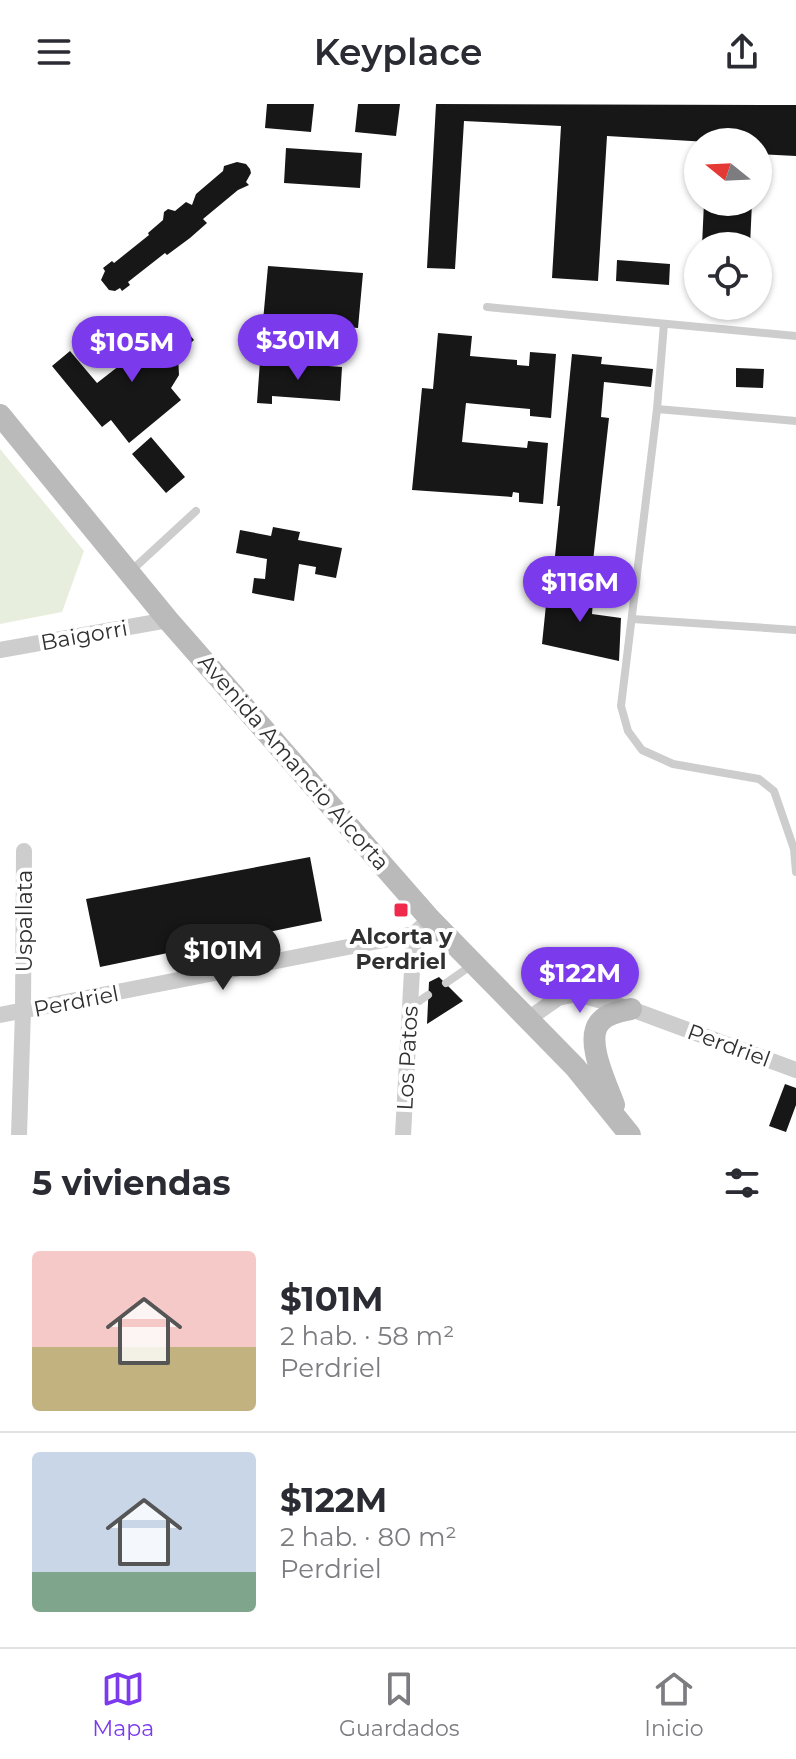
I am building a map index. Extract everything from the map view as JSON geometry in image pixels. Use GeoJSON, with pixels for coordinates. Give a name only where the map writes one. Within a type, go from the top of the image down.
{"type":"FeatureCollection","features":[{"type":"Feature","properties":{"kind":"main road","name":"Avenida Amancio Alcorta"},"geometry":{"type":"LineString","coordinates":[[0,415],[422,926],[474,964],[575,1067],[624,1126]]}},
{"type":"Feature","properties":{"kind":"main road"},"geometry":{"type":"LineString","coordinates":[[624,1126],[593,1041],[599,1022],[631,1009]]}},
{"type":"Feature","properties":{"kind":"street","name":"Baigorri"},"geometry":{"type":"LineString","coordinates":[[0,650],[168,620]]}},
{"type":"Feature","properties":{"kind":"street","name":"Uspallata"},"geometry":{"type":"LineString","coordinates":[[19,1135],[24,851]]}},
{"type":"Feature","properties":{"kind":"street","name":"Los Patos"},"geometry":{"type":"LineString","coordinates":[[403,1135],[409,1009],[422,926]]}},
{"type":"Feature","properties":{"kind":"street","name":"Perdriel"},"geometry":{"type":"LineString","coordinates":[[0,1015],[422,926]]}},
{"type":"Feature","properties":{"kind":"street","name":"Perdriel"},"geometry":{"type":"LineString","coordinates":[[528,1019],[558,998],[577,994],[631,1009],[796,1070]]}},
{"type":"Feature","properties":{"kind":"lane"},"geometry":{"type":"LineString","coordinates":[[487,307],[796,336]]}},
{"type":"Feature","properties":{"kind":"lane"},"geometry":{"type":"LineString","coordinates":[[664,324],[657,409],[621,706],[628,731],[642,750],[673,764],[759,779],[774,791],[794,849],[796,872]]}},
{"type":"Feature","properties":{"kind":"lane"},"geometry":{"type":"LineString","coordinates":[[657,409],[796,421]]}},
{"type":"Feature","properties":{"kind":"lane"},"geometry":{"type":"LineString","coordinates":[[128,573],[196,511]]}},
{"type":"Feature","properties":{"kind":"lane"},"geometry":{"type":"LineString","coordinates":[[632,619],[796,630]]}},
{"type":"Feature","properties":{"kind":"lane"},"geometry":{"type":"LineString","coordinates":[[446,983],[474,964]]}},
{"type":"Feature","properties":{"kind":"lane"},"geometry":{"type":"LineString","coordinates":[[409,1009],[428,995]]}},
{"type":"Feature","properties":{"kind":"green space"},"geometry":{"type":"Polygon","coordinates":[[[0,449],[84,551],[62,612],[0,624],[0,449]]]}},
{"type":"Feature","properties":{"kind":"building"},"geometry":{"type":"Polygon","coordinates":[[[267,104],[314,104],[311,132],[265,128],[267,104]]]}},
{"type":"Feature","properties":{"kind":"building"},"geometry":{"type":"Polygon","coordinates":[[[358,104],[400,104],[396,136],[355,132],[358,104]]]}},
{"type":"Feature","properties":{"kind":"building"},"geometry":{"type":"Polygon","coordinates":[[[436,104],[796,105],[796,156],[772,155],[772,128],[684,128],[684,141],[607,136],[598,281],[552,278],[561,126],[464,121],[455,269],[427,268],[436,104]]]}},
{"type":"Feature","properties":{"kind":"building"},"geometry":{"type":"Polygon","coordinates":[[[286,148],[362,153],[360,188],[284,183],[286,148]]]}},
{"type":"Feature","properties":{"kind":"building"},"geometry":{"type":"Polygon","coordinates":[[[237,162],[246,164],[250,169],[246,182],[249,185],[238,190],[203,219],[207,223],[128,282],[130,285],[122,291],[120,288],[109,290],[101,280],[105,271],[103,268],[149,235],[163,220],[164,212],[168,209],[175,211],[186,202],[192,205],[196,194],[223,171],[224,166],[237,162]]]}},
{"type":"Feature","properties":{"kind":"building"},"geometry":{"type":"Polygon","coordinates":[[[703,216],[751,216],[751,232],[703,232],[703,216]]]}},
{"type":"Feature","properties":{"kind":"building"},"geometry":{"type":"Polygon","coordinates":[[[617,260],[670,264],[669,285],[616,281],[617,260]]]}},
{"type":"Feature","properties":{"kind":"building"},"geometry":{"type":"Polygon","coordinates":[[[268,266],[363,273],[358,328],[263,321],[268,266]]]}},
{"type":"Feature","properties":{"kind":"building"},"geometry":{"type":"Polygon","coordinates":[[[178,320],[194,340],[178,355],[179,375],[171,388],[181,400],[129,443],[111,420],[102,427],[52,366],[70,351],[97,383],[178,320]]]}},
{"type":"Feature","properties":{"kind":"building"},"geometry":{"type":"Polygon","coordinates":[[[438,333],[472,336],[470,356],[517,360],[517,365],[529,366],[530,352],[556,354],[551,418],[530,416],[530,409],[466,403],[462,442],[527,448],[528,441],[548,443],[543,504],[519,502],[519,493],[513,492],[512,497],[412,490],[422,388],[433,389],[438,333]]]}},
{"type":"Feature","properties":{"kind":"building"},"geometry":{"type":"Polygon","coordinates":[[[572,354],[602,357],[601,364],[653,369],[651,387],[604,382],[601,417],[609,418],[592,570],[554,566],[572,354]]]}},
{"type":"Feature","properties":{"kind":"building"},"geometry":{"type":"Polygon","coordinates":[[[260,361],[342,367],[340,401],[272,396],[272,404],[257,403],[260,361]]]}},
{"type":"Feature","properties":{"kind":"building"},"geometry":{"type":"Polygon","coordinates":[[[736,368],[764,369],[763,388],[736,387],[736,368]]]}},
{"type":"Feature","properties":{"kind":"building"},"geometry":{"type":"Polygon","coordinates":[[[151,437],[185,477],[166,493],[132,454],[151,437]]]}},
{"type":"Feature","properties":{"kind":"building"},"geometry":{"type":"Polygon","coordinates":[[[273,527],[300,532],[298,540],[342,548],[336,578],[315,574],[316,567],[299,564],[294,601],[252,593],[254,578],[265,579],[267,559],[236,553],[240,530],[271,536],[273,527]]]}},
{"type":"Feature","properties":{"kind":"building"},"geometry":{"type":"Polygon","coordinates":[[[548,585],[594,588],[592,614],[621,618],[619,661],[542,644],[548,585]]]}},
{"type":"Feature","properties":{"kind":"building"},"geometry":{"type":"Polygon","coordinates":[[[310,857],[322,921],[100,967],[86,899],[310,857]]]}},
{"type":"Feature","properties":{"kind":"building"},"geometry":{"type":"Polygon","coordinates":[[[439,977],[463,1001],[427,1024],[429,982],[439,977]]]}},
{"type":"Feature","properties":{"kind":"building"},"geometry":{"type":"Polygon","coordinates":[[[785,1084],[796,1088],[796,1105],[786,1132],[769,1126],[785,1084]]]}},
{"type":"Feature","properties":{"kind":"place","name":"Alcorta y Perdriel"},"geometry":{"type":"Point","coordinates":[401,910]}}]}
